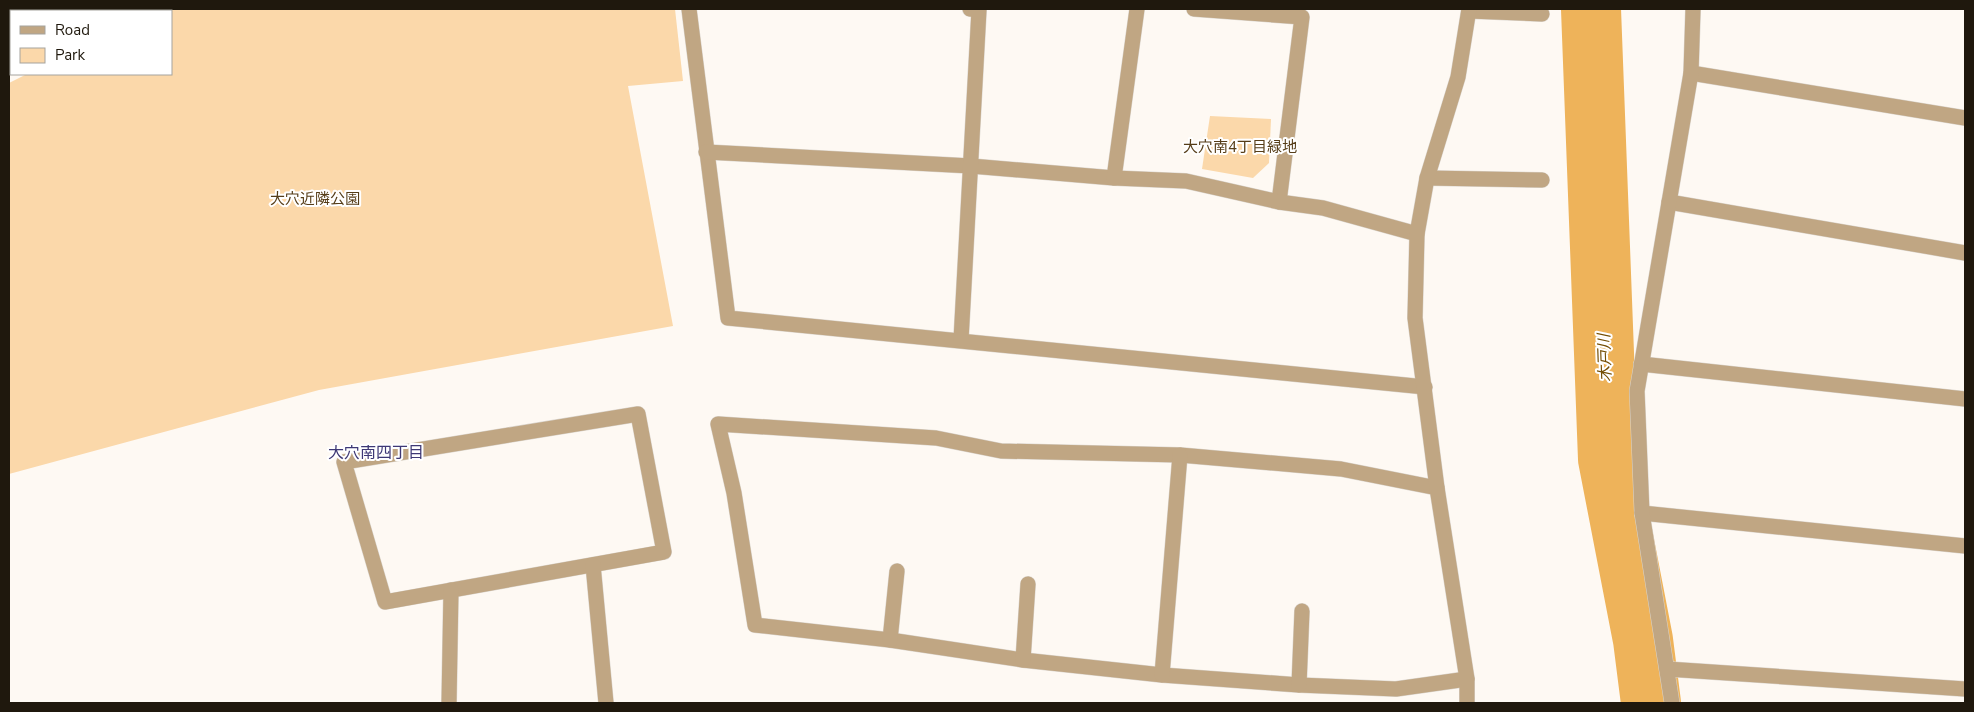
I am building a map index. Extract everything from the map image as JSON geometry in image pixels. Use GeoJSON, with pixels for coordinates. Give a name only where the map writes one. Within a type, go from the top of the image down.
{"type":"FeatureCollection","features":[{"type":"Feature","properties":{"kind":"street"},"geometry":{"type":"LineString","coordinates":[[689,9],[728,318],[1425,386]]}},
{"type":"Feature","properties":{"kind":"street"},"geometry":{"type":"LineString","coordinates":[[960,340],[979,10],[970,9]]}},
{"type":"Feature","properties":{"kind":"street"},"geometry":{"type":"LineString","coordinates":[[1114,178],[1136,9]]}},
{"type":"Feature","properties":{"kind":"street"},"geometry":{"type":"LineString","coordinates":[[1194,9],[1302,17],[1279,202]]}},
{"type":"Feature","properties":{"kind":"street"},"geometry":{"type":"LineString","coordinates":[[1672,703],[1642,513],[1637,391],[1691,73],[1693,9]]}},
{"type":"Feature","properties":{"kind":"street"},"geometry":{"type":"LineString","coordinates":[[1467,703],[1467,679],[1437,488],[1415,318],[1417,234],[1427,178],[1458,78],[1469,10],[1542,14]]}},
{"type":"Feature","properties":{"kind":"street"},"geometry":{"type":"LineString","coordinates":[[1691,73],[1965,118]]}},
{"type":"Feature","properties":{"kind":"street"},"geometry":{"type":"LineString","coordinates":[[706,152],[971,166],[1114,178],[1186,181],[1279,202],[1324,208],[1417,234]]}},
{"type":"Feature","properties":{"kind":"street"},"geometry":{"type":"LineString","coordinates":[[1427,178],[1542,180]]}},
{"type":"Feature","properties":{"kind":"street"},"geometry":{"type":"LineString","coordinates":[[1669,202],[1965,253]]}},
{"type":"Feature","properties":{"kind":"street"},"geometry":{"type":"LineString","coordinates":[[1641,364],[1965,399]]}},
{"type":"Feature","properties":{"kind":"street"},"geometry":{"type":"LineString","coordinates":[[638,414],[664,552],[451,590],[384,602],[344,462],[638,414]]}},
{"type":"Feature","properties":{"kind":"street"},"geometry":{"type":"LineString","coordinates":[[1437,488],[1340,469],[1180,455],[1001,451],[936,438],[718,424],[734,492],[755,625],[890,640],[1023,660],[1162,675],[1299,685],[1396,689],[1467,679]]}},
{"type":"Feature","properties":{"kind":"street"},"geometry":{"type":"LineString","coordinates":[[1162,675],[1180,455]]}},
{"type":"Feature","properties":{"kind":"street"},"geometry":{"type":"LineString","coordinates":[[1642,513],[1965,546]]}},
{"type":"Feature","properties":{"kind":"street"},"geometry":{"type":"LineString","coordinates":[[593,565],[606,703]]}},
{"type":"Feature","properties":{"kind":"street"},"geometry":{"type":"LineString","coordinates":[[890,640],[897,571]]}},
{"type":"Feature","properties":{"kind":"street"},"geometry":{"type":"LineString","coordinates":[[1023,660],[1028,584]]}},
{"type":"Feature","properties":{"kind":"street"},"geometry":{"type":"LineString","coordinates":[[449,703],[451,590]]}},
{"type":"Feature","properties":{"kind":"street"},"geometry":{"type":"LineString","coordinates":[[1299,685],[1302,611]]}},
{"type":"Feature","properties":{"kind":"street"},"geometry":{"type":"LineString","coordinates":[[1667,669],[1965,689]]}},
{"type":"Feature","properties":{"kind":"green space","name":"大穴近隣公園"},"geometry":{"type":"Polygon","coordinates":[[[675,9],[683,81],[628,86],[673,326],[319,390],[9,474],[9,83],[25,75],[172,75],[172,10],[152,10],[675,9]]]}},
{"type":"Feature","properties":{"kind":"green space","name":"大穴南4丁目緑地"},"geometry":{"type":"Polygon","coordinates":[[[1210,116],[1271,119],[1269,163],[1253,178],[1202,169],[1210,116]]]}},
{"type":"Feature","properties":{"kind":"waterway","name":"木戸川"},"geometry":{"type":"LineString","coordinates":[[1591,9],[1608,459],[1643,640],[1651,703]]}},
{"type":"Feature","properties":{"kind":"district","name":"大穴南四丁目"},"geometry":{"type":"Point","coordinates":[376,452]}}]}
